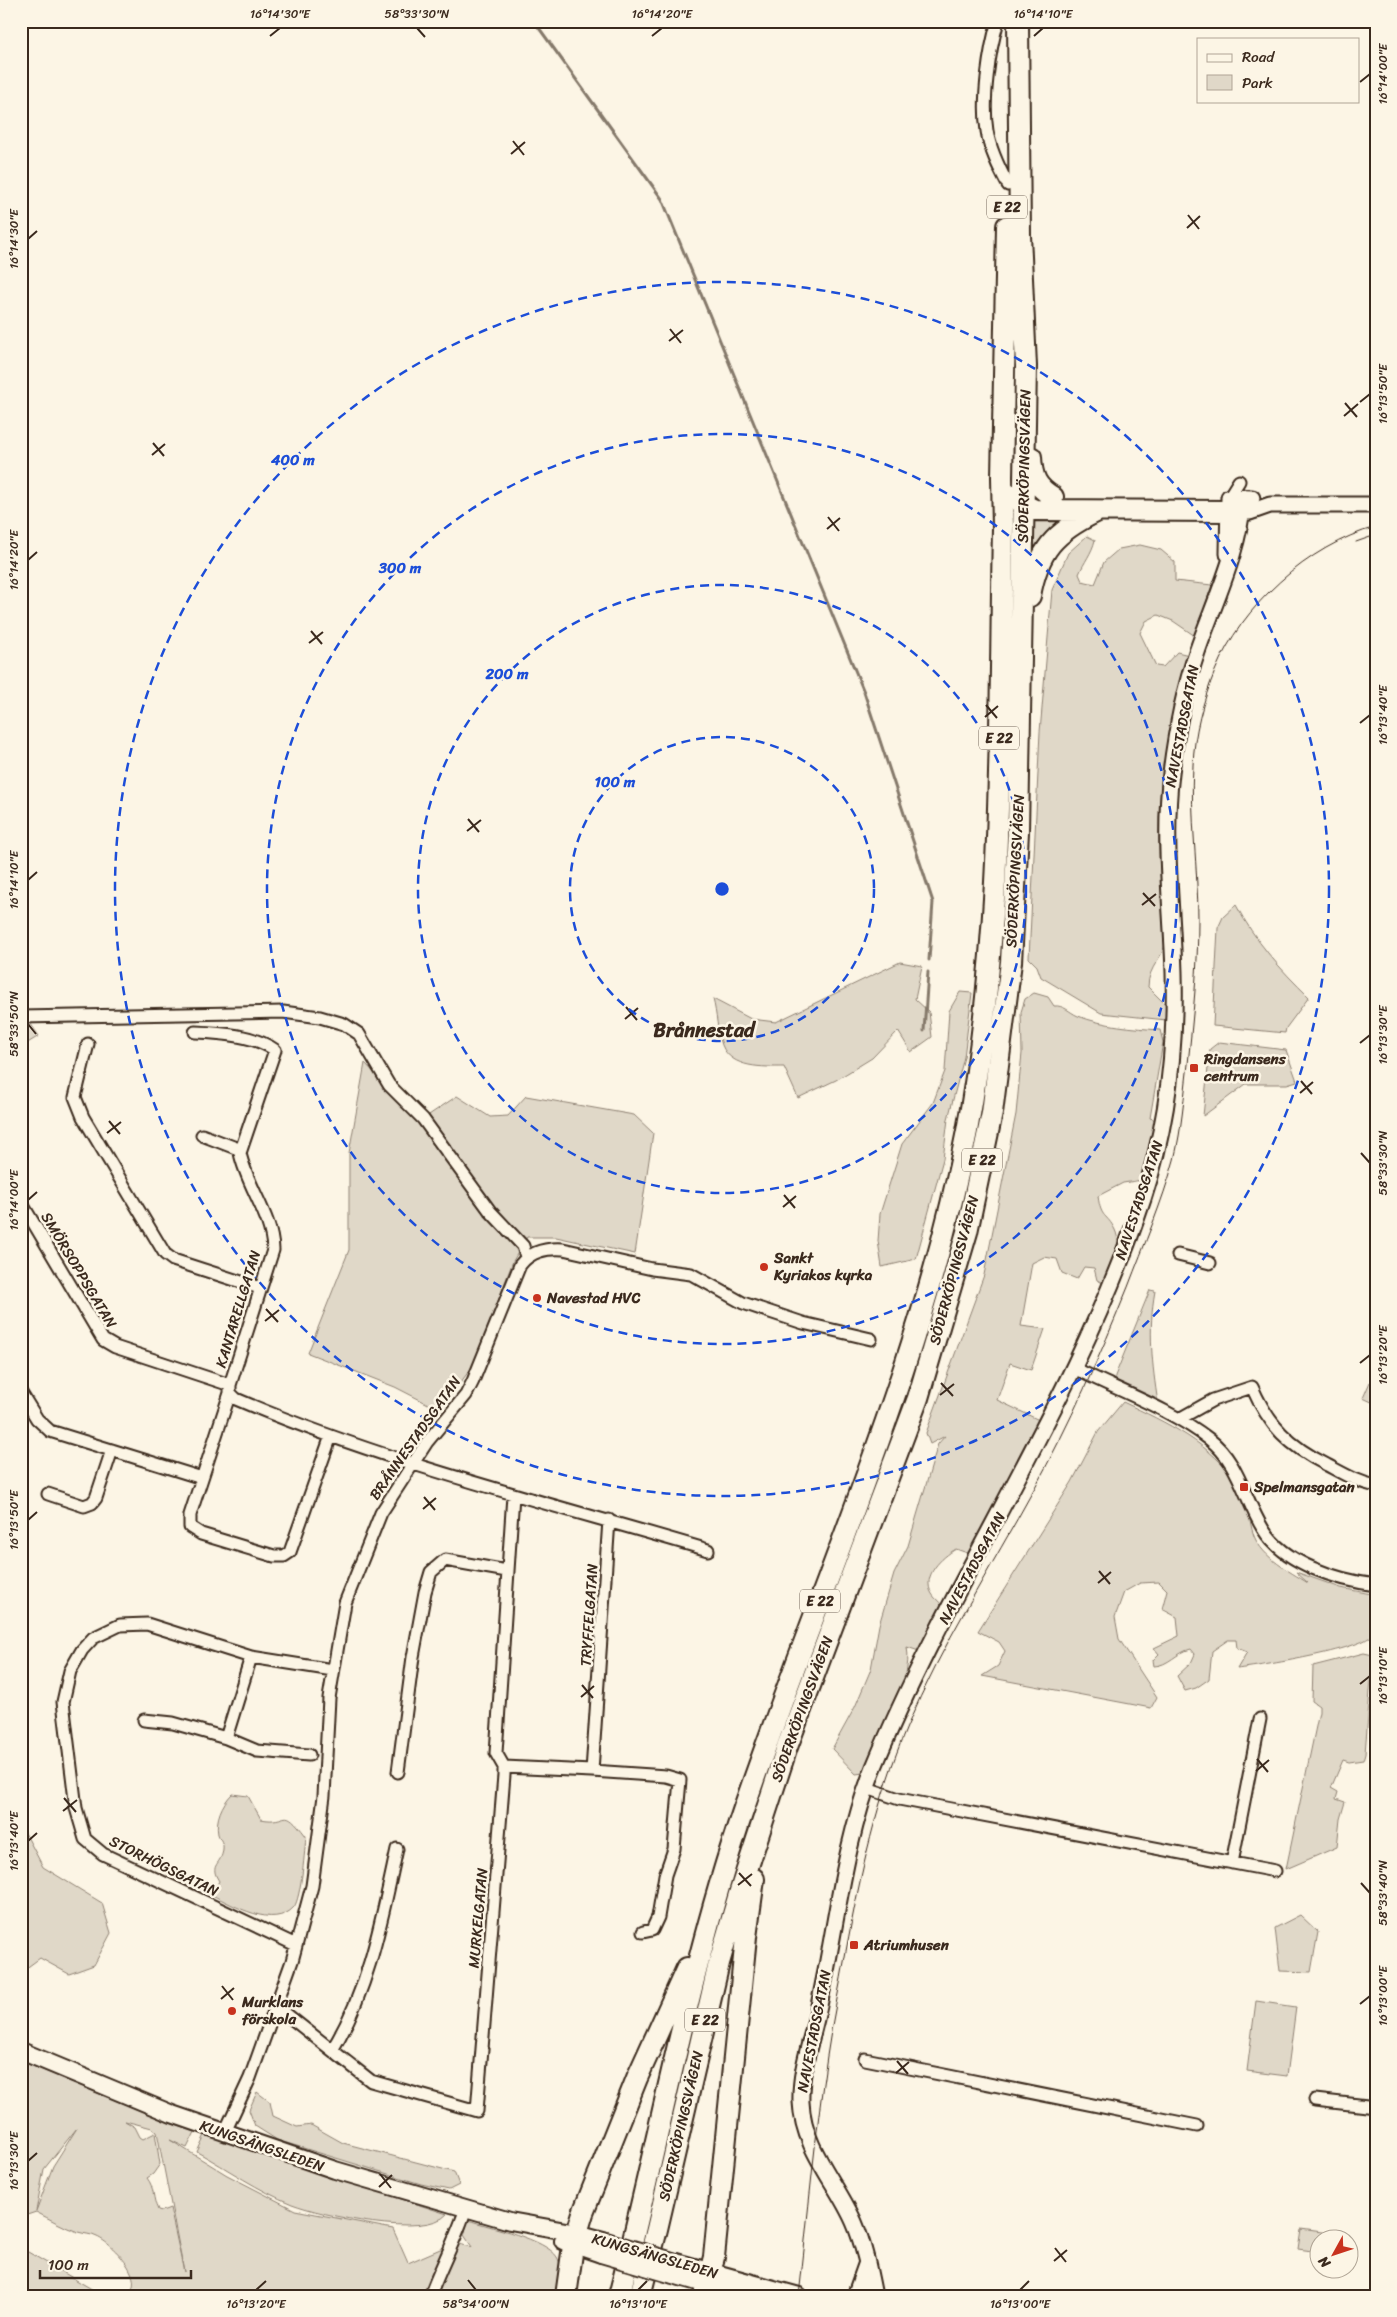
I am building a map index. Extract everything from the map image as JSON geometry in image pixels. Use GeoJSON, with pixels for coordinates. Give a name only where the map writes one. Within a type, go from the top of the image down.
{"type":"FeatureCollection","features":[{"type":"Feature","properties":{"kind":"highway","name":"SÖDERKÖPINGSVÄGEN"},"geometry":{"type":"LineString","coordinates":[[619,2296],[706,1928],[760,1763],[897,1394],[943,1241],[976,1077],[994,909],[1003,528],[1002,477],[1008,185],[1009,21]]}},
{"type":"Feature","properties":{"kind":"highway","name":"SÖDERKÖPINGSVÄGEN"},"geometry":{"type":"LineString","coordinates":[[640,2296],[658,2229],[719,1963],[764,1814],[918,1398],[951,1292],[971,1214],[992,1113],[1011,962],[1018,832],[1022,637],[1022,504],[1026,366],[1020,235],[1018,21]]}},
{"type":"Feature","properties":{"kind":"highway"},"geometry":{"type":"LineString","coordinates":[[1026,366],[1031,470],[1039,488],[1053,497]]}},
{"type":"Feature","properties":{"kind":"highway"},"geometry":{"type":"LineString","coordinates":[[1002,477],[1022,504],[1035,510],[1099,510],[1236,504]]}},
{"type":"Feature","properties":{"kind":"highway"},"geometry":{"type":"LineString","coordinates":[[1003,528],[1009,516],[1022,504],[1033,499],[1053,497],[1236,504]]}},
{"type":"Feature","properties":{"kind":"highway"},"geometry":{"type":"LineString","coordinates":[[1022,637],[1032,584],[1047,546],[1074,523],[1099,510]]}},
{"type":"Feature","properties":{"kind":"highway"},"geometry":{"type":"LineString","coordinates":[[707,2284],[724,2169],[746,1937],[764,1814]]}},
{"type":"Feature","properties":{"kind":"highway"},"geometry":{"type":"LineString","coordinates":[[566,2296],[575,2239],[640,2070],[706,1928]]}},
{"type":"Feature","properties":{"kind":"main road","name":"KUNGSÄNGSLEDEN"},"geometry":{"type":"LineString","coordinates":[[21,2051],[224,2134],[335,2170],[674,2268],[707,2284],[746,2296]]}},
{"type":"Feature","properties":{"kind":"main road","name":"KUNGSÄNGSLEDEN"},"geometry":{"type":"LineString","coordinates":[[707,2284],[799,2296]]}},
{"type":"Feature","properties":{"kind":"street","name":"SÖDERKÖPINGSVÄGEN"},"geometry":{"type":"LineString","coordinates":[[998,21],[988,63],[987,131],[999,169],[1008,185]]}},
{"type":"Feature","properties":{"kind":"street"},"geometry":{"type":"LineString","coordinates":[[1236,504],[1376,505]]}},
{"type":"Feature","properties":{"kind":"street","name":"NAVESTADSGATAN"},"geometry":{"type":"LineString","coordinates":[[874,2296],[854,2220],[810,2144],[803,2121],[800,2098],[803,2072],[818,2010],[854,1827],[867,1788],[955,1595],[998,1519],[1074,1368],[1105,1301],[1155,1161],[1171,1060],[1174,1016],[1174,974],[1168,861],[1171,770],[1184,701],[1196,654],[1228,563],[1236,504]]}},
{"type":"Feature","properties":{"kind":"street"},"geometry":{"type":"LineString","coordinates":[[21,1016],[283,1012],[320,1017],[344,1024],[359,1034],[379,1070],[424,1119],[490,1211],[523,1246],[526,1258],[551,1248],[563,1249],[652,1269],[691,1274],[743,1303],[803,1322],[871,1339]]}},
{"type":"Feature","properties":{"kind":"street","name":"KANTARELLGATAN"},"geometry":{"type":"LineString","coordinates":[[196,1032],[215,1033],[263,1042],[275,1050],[241,1150],[242,1166],[272,1232],[273,1250],[190,1515],[190,1527],[201,1534],[274,1556],[284,1556],[290,1552],[332,1436]]}},
{"type":"Feature","properties":{"kind":"street"},"geometry":{"type":"LineString","coordinates":[[88,1044],[76,1097],[84,1117],[165,1254],[173,1260],[260,1288]]}},
{"type":"Feature","properties":{"kind":"street"},"geometry":{"type":"LineString","coordinates":[[202,1135],[241,1150]]}},
{"type":"Feature","properties":{"kind":"street","name":"SMÖRSOPPSGATAN"},"geometry":{"type":"LineString","coordinates":[[21,1202],[103,1340],[115,1347],[230,1389]]}},
{"type":"Feature","properties":{"kind":"street"},"geometry":{"type":"LineString","coordinates":[[1178,1255],[1210,1264]]}},
{"type":"Feature","properties":{"kind":"street","name":"BRÅNNESTADSGATAN"},"geometry":{"type":"LineString","coordinates":[[224,2134],[250,2078],[276,2006],[296,1946],[312,1886],[324,1796],[328,1698],[345,1603],[381,1513],[427,1442],[466,1395],[520,1265],[526,1258]]}},
{"type":"Feature","properties":{"kind":"street"},"geometry":{"type":"LineString","coordinates":[[1074,1368],[1179,1419],[1209,1439],[1226,1456],[1238,1475],[1262,1528],[1273,1542],[1303,1563],[1334,1575],[1376,1585]]}},
{"type":"Feature","properties":{"kind":"street"},"geometry":{"type":"LineString","coordinates":[[1179,1419],[1213,1400],[1252,1387],[1271,1422],[1294,1446],[1355,1481],[1376,1486]]}},
{"type":"Feature","properties":{"kind":"street"},"geometry":{"type":"LineString","coordinates":[[230,1389],[236,1399],[332,1436],[413,1464],[513,1495],[609,1520],[708,1550]]}},
{"type":"Feature","properties":{"kind":"street"},"geometry":{"type":"LineString","coordinates":[[21,1393],[37,1420],[50,1431],[202,1478]]}},
{"type":"Feature","properties":{"kind":"street"},"geometry":{"type":"LineString","coordinates":[[48,1494],[84,1506],[92,1503],[96,1498],[112,1450]]}},
{"type":"Feature","properties":{"kind":"street","name":"MURKELGATAN"},"geometry":{"type":"LineString","coordinates":[[276,2006],[371,2081],[477,2111],[504,1767],[496,1752],[513,1495]]}},
{"type":"Feature","properties":{"kind":"street","name":"TRYFFELGATAN"},"geometry":{"type":"LineString","coordinates":[[592,1771],[609,1520]]}},
{"type":"Feature","properties":{"kind":"street"},"geometry":{"type":"LineString","coordinates":[[398,1772],[413,1657],[425,1592],[431,1572],[445,1560],[507,1571]]}},
{"type":"Feature","properties":{"kind":"street","name":"STORHÖGSGATAN"},"geometry":{"type":"LineString","coordinates":[[296,1946],[103,1854],[85,1839],[76,1808],[63,1702],[70,1671],[82,1650],[93,1638],[120,1625],[148,1624],[252,1657],[333,1670]]}},
{"type":"Feature","properties":{"kind":"street"},"geometry":{"type":"LineString","coordinates":[[226,1738],[252,1657]]}},
{"type":"Feature","properties":{"kind":"street"},"geometry":{"type":"LineString","coordinates":[[1232,1863],[1260,1719]]}},
{"type":"Feature","properties":{"kind":"street"},"geometry":{"type":"LineString","coordinates":[[144,1720],[173,1723],[226,1738],[257,1751],[309,1756]]}},
{"type":"Feature","properties":{"kind":"street"},"geometry":{"type":"LineString","coordinates":[[504,1767],[666,1776],[680,1780],[674,1850],[665,1875],[658,1917],[652,1930],[643,1932]]}},
{"type":"Feature","properties":{"kind":"street"},"geometry":{"type":"LineString","coordinates":[[867,1788],[900,1799],[1275,1871]]}},
{"type":"Feature","properties":{"kind":"street"},"geometry":{"type":"LineString","coordinates":[[332,2050],[348,2025],[366,1973],[381,1921],[397,1850]]}},
{"type":"Feature","properties":{"kind":"street"},"geometry":{"type":"LineString","coordinates":[[865,2059],[1197,2126]]}},
{"type":"Feature","properties":{"kind":"street"},"geometry":{"type":"LineString","coordinates":[[1315,2100],[1376,2107]]}},
{"type":"Feature","properties":{"kind":"street"},"geometry":{"type":"LineString","coordinates":[[430,2296],[441,2266],[454,2243],[466,2208]]}},
{"type":"Feature","properties":{"kind":"street"},"geometry":{"type":"LineString","coordinates":[[854,2296],[867,2264]]}},
{"type":"Feature","properties":{"kind":"green space"},"geometry":{"type":"Polygon","coordinates":[[[1015,262],[1017,491],[1011,480],[1015,262]]]}},
{"type":"Feature","properties":{"kind":"green space"},"geometry":{"type":"Polygon","coordinates":[[[1077,514],[1031,566],[1025,516],[1077,514]]]}},
{"type":"Feature","properties":{"kind":"green space"},"geometry":{"type":"Polygon","coordinates":[[[1087,536],[1095,540],[1079,574],[1082,581],[1095,584],[1104,562],[1119,549],[1140,545],[1161,550],[1175,562],[1175,581],[1212,585],[1195,636],[1173,621],[1158,615],[1146,621],[1140,633],[1156,666],[1163,667],[1177,652],[1189,655],[1176,702],[1166,750],[1160,798],[1159,847],[1165,942],[1162,952],[1153,967],[1148,987],[1166,1005],[1166,1020],[1101,1013],[1041,977],[1037,966],[1029,958],[1040,732],[1052,590],[1068,553],[1087,536]]]}},
{"type":"Feature","properties":{"kind":"green space"},"geometry":{"type":"Polygon","coordinates":[[[1236,905],[1251,931],[1269,954],[1309,997],[1286,1028],[1285,1033],[1213,1026],[1218,928],[1223,917],[1236,905]]]}},
{"type":"Feature","properties":{"kind":"green space"},"geometry":{"type":"Polygon","coordinates":[[[900,962],[922,966],[915,999],[929,1012],[932,1037],[911,1052],[898,1031],[872,1058],[836,1080],[798,1098],[784,1067],[740,1063],[726,1053],[722,1045],[713,999],[751,1019],[776,1022],[900,962]]]}},
{"type":"Feature","properties":{"kind":"green space"},"geometry":{"type":"Polygon","coordinates":[[[960,992],[972,993],[964,1057],[948,1119],[943,1159],[916,1259],[882,1267],[878,1241],[880,1214],[902,1144],[933,1103],[945,1071],[949,1011],[960,992]]]}},
{"type":"Feature","properties":{"kind":"green space"},"geometry":{"type":"Polygon","coordinates":[[[1034,993],[1048,997],[1054,1006],[1064,1008],[1078,1016],[1098,1022],[1160,1030],[1163,1042],[1150,1118],[1156,1120],[1142,1180],[1123,1183],[1098,1196],[1103,1213],[1115,1230],[1118,1243],[1105,1284],[1097,1280],[1094,1268],[1084,1267],[1077,1279],[1062,1273],[1057,1259],[1044,1257],[1032,1263],[1021,1326],[1045,1329],[1031,1370],[1010,1363],[997,1400],[1041,1421],[973,1555],[956,1549],[939,1562],[931,1574],[929,1587],[933,1596],[943,1606],[922,1652],[907,1647],[908,1661],[900,1694],[863,1773],[856,1774],[832,1749],[855,1707],[871,1669],[879,1625],[894,1574],[908,1546],[938,1444],[945,1436],[930,1444],[926,1433],[984,1275],[1016,1114],[1022,1053],[1021,1012],[1025,999],[1034,993]]]}},
{"type":"Feature","properties":{"kind":"green space"},"geometry":{"type":"Polygon","coordinates":[[[28,1020],[39,1036],[21,1047],[21,1021],[28,1020]]]}},
{"type":"Feature","properties":{"kind":"green space"},"geometry":{"type":"Polygon","coordinates":[[[1219,1042],[1286,1050],[1297,1081],[1287,1084],[1246,1084],[1203,1116],[1210,1049],[1219,1042]]]}},
{"type":"Feature","properties":{"kind":"green space"},"geometry":{"type":"Polygon","coordinates":[[[365,1063],[420,1121],[457,1096],[490,1117],[508,1116],[526,1096],[634,1115],[653,1133],[635,1254],[556,1237],[527,1237],[513,1261],[475,1363],[440,1410],[395,1387],[308,1353],[349,1250],[349,1153],[365,1063]]]}},
{"type":"Feature","properties":{"kind":"green space"},"geometry":{"type":"Polygon","coordinates":[[[1150,1290],[1155,1291],[1152,1347],[1158,1403],[1115,1382],[1115,1376],[1150,1290]]]}},
{"type":"Feature","properties":{"kind":"green space"},"geometry":{"type":"Polygon","coordinates":[[[1370,1382],[1376,1385],[1376,1404],[1363,1398],[1370,1382]]]}},
{"type":"Feature","properties":{"kind":"green space"},"geometry":{"type":"Polygon","coordinates":[[[1123,1402],[1172,1426],[1202,1446],[1228,1470],[1242,1491],[1247,1504],[1252,1530],[1258,1544],[1277,1563],[1308,1583],[1296,1572],[1341,1588],[1376,1595],[1376,1635],[1331,1652],[1237,1669],[1247,1652],[1237,1648],[1236,1640],[1228,1640],[1212,1651],[1209,1679],[1196,1688],[1185,1691],[1177,1676],[1191,1663],[1195,1654],[1191,1649],[1164,1664],[1154,1666],[1153,1660],[1159,1654],[1154,1648],[1179,1636],[1177,1617],[1162,1609],[1167,1590],[1159,1582],[1140,1583],[1124,1592],[1115,1617],[1119,1639],[1157,1697],[1151,1708],[982,1676],[998,1666],[1005,1651],[999,1642],[978,1631],[1072,1482],[1098,1432],[1123,1402]]]}},
{"type":"Feature","properties":{"kind":"green space"},"geometry":{"type":"Polygon","coordinates":[[[1364,1653],[1373,1655],[1365,1753],[1363,1760],[1349,1762],[1343,1760],[1331,1788],[1338,1792],[1336,1799],[1345,1802],[1340,1819],[1337,1847],[1286,1869],[1319,1712],[1319,1706],[1312,1701],[1313,1666],[1364,1653]]]}},
{"type":"Feature","properties":{"kind":"green space"},"geometry":{"type":"Polygon","coordinates":[[[232,1794],[248,1796],[261,1819],[277,1820],[285,1817],[293,1820],[306,1836],[299,1894],[294,1907],[286,1913],[276,1916],[265,1916],[242,1909],[212,1895],[219,1881],[215,1868],[223,1849],[217,1829],[218,1818],[222,1807],[232,1794]]]}},
{"type":"Feature","properties":{"kind":"green space"},"geometry":{"type":"Polygon","coordinates":[[[21,1825],[43,1867],[102,1903],[111,1933],[94,1965],[69,1974],[40,1958],[21,1972],[21,1825]]]}},
{"type":"Feature","properties":{"kind":"green space"},"geometry":{"type":"Polygon","coordinates":[[[1300,1915],[1318,1932],[1311,1972],[1280,1971],[1275,1928],[1300,1915]]]}},
{"type":"Feature","properties":{"kind":"green space"},"geometry":{"type":"Polygon","coordinates":[[[1256,2001],[1296,2007],[1287,2076],[1247,2071],[1256,2001]]]}},
{"type":"Feature","properties":{"kind":"green space"},"geometry":{"type":"Polygon","coordinates":[[[21,2061],[195,2132],[187,2148],[170,2140],[227,2175],[295,2210],[393,2229],[408,2263],[454,2243],[472,2247],[464,2235],[468,2220],[530,2239],[551,2251],[559,2261],[560,2281],[558,2296],[125,2296],[132,2290],[131,2273],[112,2247],[95,2236],[67,2228],[36,2212],[21,2217],[21,2061]],[[125,2121],[135,2127],[143,2139],[155,2133],[160,2164],[153,2174],[147,2178],[158,2210],[162,2211],[170,2208],[184,2272],[157,2132],[152,2128],[125,2121]],[[77,2128],[44,2169],[36,2211],[53,2166],[77,2128]]]}},
{"type":"Feature","properties":{"kind":"green space"},"geometry":{"type":"Polygon","coordinates":[[[257,2092],[270,2102],[273,2116],[297,2127],[311,2125],[343,2143],[454,2172],[459,2185],[449,2190],[421,2184],[277,2140],[255,2126],[249,2110],[257,2092]]]}},
{"type":"Feature","properties":{"kind":"green space"},"geometry":{"type":"Polygon","coordinates":[[[205,2135],[447,2214],[436,2221],[418,2225],[396,2225],[348,2219],[306,2209],[268,2193],[197,2152],[205,2135]]]}},
{"type":"Feature","properties":{"kind":"green space"},"geometry":{"type":"Polygon","coordinates":[[[1301,2229],[1310,2230],[1310,2251],[1298,2249],[1301,2229]]]}},
{"type":"Feature","properties":{"kind":"green space"},"geometry":{"type":"Polygon","coordinates":[[[28,2252],[106,2296],[21,2296],[21,2253],[28,2252]]]}},
{"type":"Feature","properties":{"kind":"waterway"},"geometry":{"type":"LineString","coordinates":[[534,21],[662,199],[864,692],[933,902],[929,960]]}},
{"type":"Feature","properties":{"kind":"waterway"},"geometry":{"type":"LineString","coordinates":[[924,1031],[928,972]]}},
{"type":"Feature","properties":{"kind":"tram line"},"geometry":{"type":"LineString","coordinates":[[799,2296],[819,2116],[831,2030],[851,1923],[878,1809],[887,1781],[907,1727],[936,1666],[1034,1489],[1084,1389],[1128,1287],[1174,1160],[1179,1136],[1192,1028],[1198,937],[1192,784],[1193,765],[1197,729],[1207,694],[1215,671],[1227,647],[1259,602],[1302,564],[1326,548],[1376,527]]}},
{"type":"Feature","properties":{"kind":"tram line"},"geometry":{"type":"LineString","coordinates":[[1356,542],[1376,535]]}},
{"type":"Feature","properties":{"kind":"place","name":"Ringdansens centrum"},"geometry":{"type":"Point","coordinates":[1194,1068]}},
{"type":"Feature","properties":{"kind":"place","name":"Sankt Kyriakos kyrka"},"geometry":{"type":"Point","coordinates":[764,1267]}},
{"type":"Feature","properties":{"kind":"place","name":"Navestad HVC"},"geometry":{"type":"Point","coordinates":[537,1298]}},
{"type":"Feature","properties":{"kind":"place","name":"Spelmansgatan"},"geometry":{"type":"Point","coordinates":[1244,1487]}},
{"type":"Feature","properties":{"kind":"place","name":"Atriumhusen"},"geometry":{"type":"Point","coordinates":[854,1945]}},
{"type":"Feature","properties":{"kind":"place","name":"Murklans förskola"},"geometry":{"type":"Point","coordinates":[232,2011]}},
{"type":"Feature","properties":{"kind":"district","name":"Brånnestad"},"geometry":{"type":"Point","coordinates":[704,1030]}}]}
